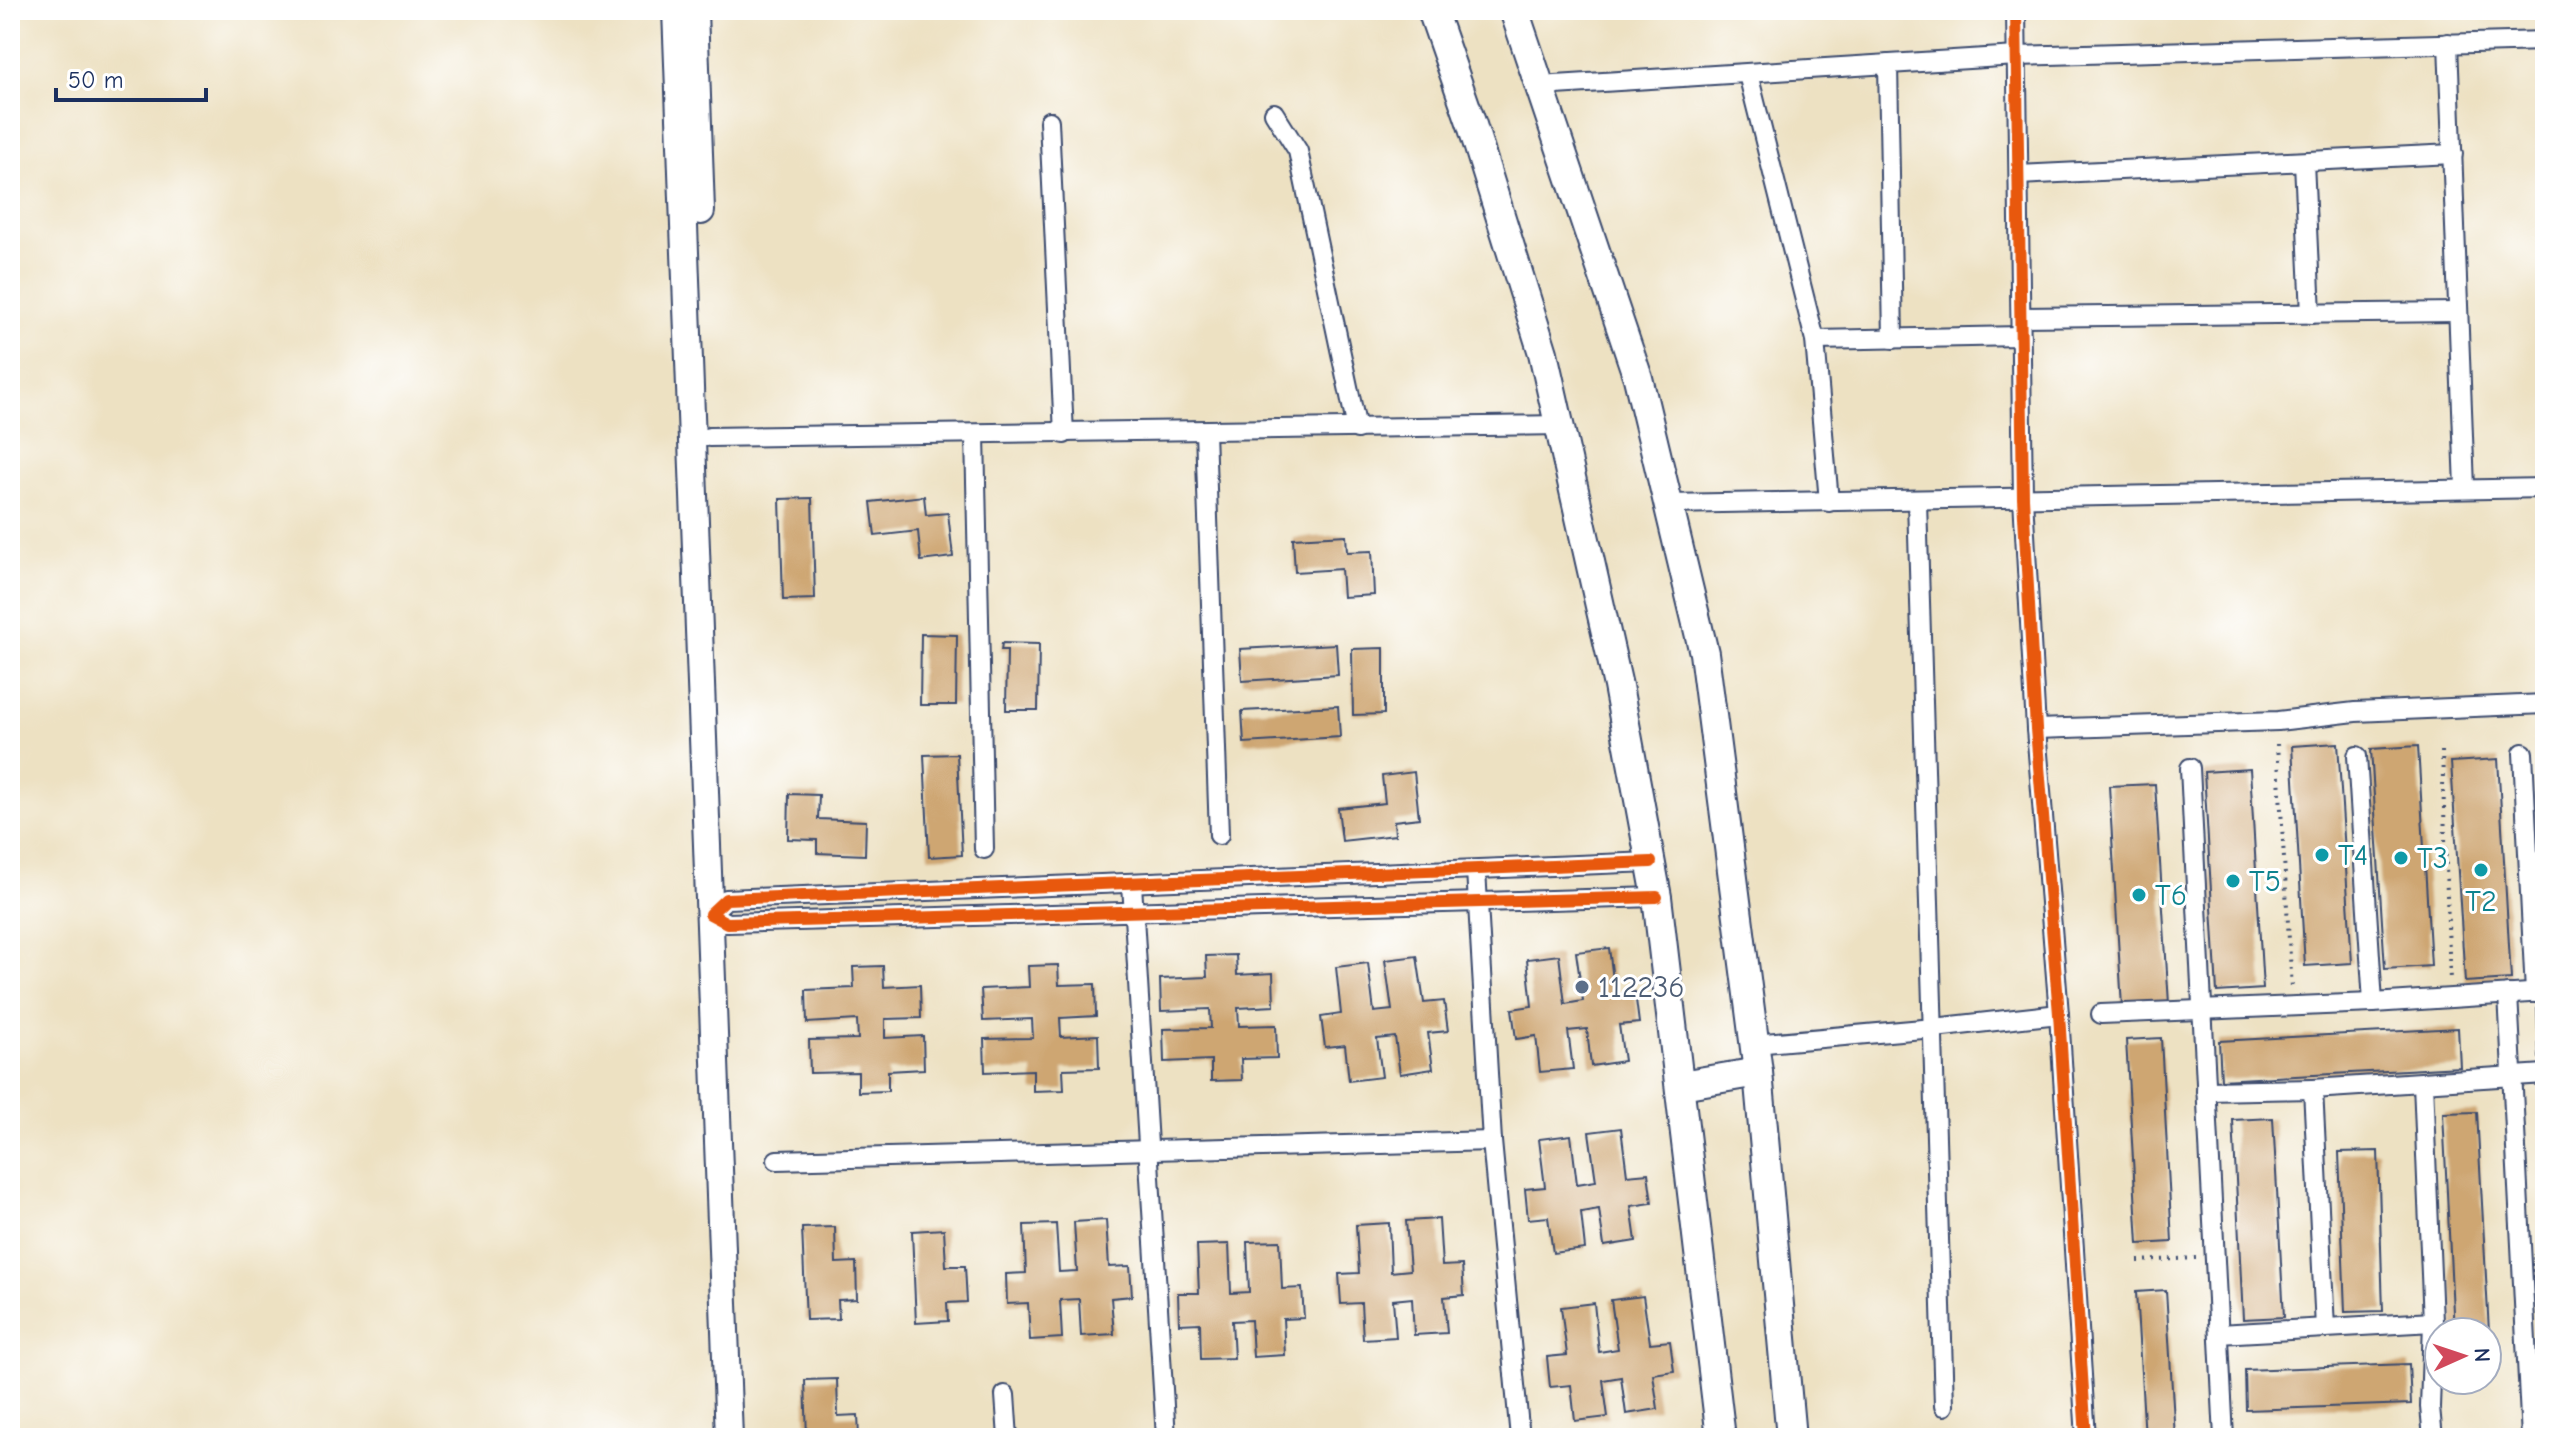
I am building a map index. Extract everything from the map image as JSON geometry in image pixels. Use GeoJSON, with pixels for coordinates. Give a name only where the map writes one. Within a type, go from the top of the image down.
{"type":"FeatureCollection","features":[{"type":"Feature","properties":{"kind":"main road"},"geometry":{"type":"LineString","coordinates":[[1432,10],[1543,353],[1618,686],[1657,897],[1721,1438]]}},
{"type":"Feature","properties":{"kind":"main road"},"geometry":{"type":"LineString","coordinates":[[1514,10],[1638,378],[1704,653],[1758,1072],[1791,1438]]}},
{"type":"Feature","properties":{"kind":"main road"},"geometry":{"type":"LineString","coordinates":[[1681,1085],[1758,1072]]}},
{"type":"Feature","properties":{"kind":"street"},"geometry":{"type":"LineString","coordinates":[[676,10],[746,1438]]}},
{"type":"Feature","properties":{"kind":"street"},"geometry":{"type":"LineString","coordinates":[[694,10],[721,912],[729,1438]]}},
{"type":"Feature","properties":{"kind":"street"},"geometry":{"type":"LineString","coordinates":[[2016,10],[2023,498],[2036,729],[2059,1014],[2086,1438]]}},
{"type":"Feature","properties":{"kind":"street"},"geometry":{"type":"LineString","coordinates":[[1540,86],[2017,56],[2545,41]]}},
{"type":"Feature","properties":{"kind":"street"},"geometry":{"type":"LineString","coordinates":[[2448,43],[2465,488]]}},
{"type":"Feature","properties":{"kind":"street"},"geometry":{"type":"LineString","coordinates":[[1888,64],[1893,339]]}},
{"type":"Feature","properties":{"kind":"street"},"geometry":{"type":"LineString","coordinates":[[1748,74],[1815,340],[1829,502]]}},
{"type":"Feature","properties":{"kind":"street"},"geometry":{"type":"LineString","coordinates":[[1274,113],[1298,151],[1357,429]]}},
{"type":"Feature","properties":{"kind":"street"},"geometry":{"type":"LineString","coordinates":[[1049,121],[1064,434]]}},
{"type":"Feature","properties":{"kind":"street"},"geometry":{"type":"LineString","coordinates":[[2019,175],[2453,154]]}},
{"type":"Feature","properties":{"kind":"street"},"geometry":{"type":"LineString","coordinates":[[2304,162],[2311,314]]}},
{"type":"Feature","properties":{"kind":"street"},"geometry":{"type":"LineString","coordinates":[[1815,340],[1893,339],[2021,326],[2311,314],[2458,312]]}},
{"type":"Feature","properties":{"kind":"street"},"geometry":{"type":"LineString","coordinates":[[709,437],[1561,425]]}},
{"type":"Feature","properties":{"kind":"street"},"geometry":{"type":"LineString","coordinates":[[1205,431],[1219,835]]}},
{"type":"Feature","properties":{"kind":"street"},"geometry":{"type":"LineString","coordinates":[[975,435],[984,849]]}},
{"type":"Feature","properties":{"kind":"street"},"geometry":{"type":"LineString","coordinates":[[1668,504],[2545,488]]}},
{"type":"Feature","properties":{"kind":"street"},"geometry":{"type":"LineString","coordinates":[[1917,501],[1944,1406]]}},
{"type":"Feature","properties":{"kind":"street"},"geometry":{"type":"LineString","coordinates":[[2036,729],[2278,721],[2355,712],[2545,704]]}},
{"type":"Feature","properties":{"kind":"street"},"geometry":{"type":"LineString","coordinates":[[2101,1014],[2202,1012],[2540,992],[2523,753]]}},
{"type":"Feature","properties":{"kind":"street"},"geometry":{"type":"LineString","coordinates":[[2357,756],[2373,1003]]}},
{"type":"Feature","properties":{"kind":"street"},"geometry":{"type":"LineString","coordinates":[[2190,768],[2224,1438]]}},
{"type":"Feature","properties":{"kind":"street"},"geometry":{"type":"LineString","coordinates":[[721,912],[1132,884],[1651,862]]}},
{"type":"Feature","properties":{"kind":"street"},"geometry":{"type":"LineString","coordinates":[[1476,870],[1492,1141],[1520,1438]]}},
{"type":"Feature","properties":{"kind":"street"},"geometry":{"type":"LineString","coordinates":[[1132,884],[1166,1438]]}},
{"type":"Feature","properties":{"kind":"street"},"geometry":{"type":"LineString","coordinates":[[721,912],[1135,913],[1657,897]]}},
{"type":"Feature","properties":{"kind":"street"},"geometry":{"type":"LineString","coordinates":[[2508,994],[2531,1438]]}},
{"type":"Feature","properties":{"kind":"street"},"geometry":{"type":"LineString","coordinates":[[1754,1044],[2059,1014]]}},
{"type":"Feature","properties":{"kind":"street"},"geometry":{"type":"LineString","coordinates":[[2206,1091],[2313,1089],[2545,1074]]}},
{"type":"Feature","properties":{"kind":"street"},"geometry":{"type":"LineString","coordinates":[[2423,1083],[2433,1316]]}},
{"type":"Feature","properties":{"kind":"street"},"geometry":{"type":"LineString","coordinates":[[2313,1089],[2325,1328]]}},
{"type":"Feature","properties":{"kind":"street"},"geometry":{"type":"LineString","coordinates":[[777,1160],[1492,1141]]}},
{"type":"Feature","properties":{"kind":"street"},"geometry":{"type":"LineString","coordinates":[[2219,1334],[2423,1323]]}},
{"type":"Feature","properties":{"kind":"street"},"geometry":{"type":"LineString","coordinates":[[2524,1337],[2545,1335]]}},
{"type":"Feature","properties":{"kind":"street"},"geometry":{"type":"LineString","coordinates":[[1005,1395],[1008,1438]]}},
{"type":"Feature","properties":{"kind":"street"},"geometry":{"type":"LineString","coordinates":[[2430,1396],[2433,1438]]}},
{"type":"Feature","properties":{"kind":"path"},"geometry":{"type":"LineString","coordinates":[[2277,744],[2293,1007]]}},
{"type":"Feature","properties":{"kind":"path"},"geometry":{"type":"LineString","coordinates":[[2442,751],[2451,998]]}},
{"type":"Feature","properties":{"kind":"path"},"geometry":{"type":"LineString","coordinates":[[2138,1261],[2215,1257]]}},
{"type":"Feature","properties":{"kind":"building"},"geometry":{"type":"Polygon","coordinates":[[[924,496],[926,515],[948,513],[953,557],[921,561],[918,531],[875,536],[871,502],[924,496]]]}},
{"type":"Feature","properties":{"kind":"building"},"geometry":{"type":"Polygon","coordinates":[[[812,498],[815,599],[783,600],[780,499],[812,498]]]}},
{"type":"Feature","properties":{"kind":"building"},"geometry":{"type":"Polygon","coordinates":[[[1346,535],[1347,552],[1372,551],[1374,595],[1343,597],[1341,569],[1295,572],[1293,538],[1346,535]]]}},
{"type":"Feature","properties":{"kind":"building"},"geometry":{"type":"Polygon","coordinates":[[[921,634],[957,635],[956,705],[920,705],[921,634]]]}},
{"type":"Feature","properties":{"kind":"building"},"geometry":{"type":"Polygon","coordinates":[[[1002,643],[1039,644],[1038,710],[1006,710],[1007,650],[1001,650],[1002,643]]]}},
{"type":"Feature","properties":{"kind":"building"},"geometry":{"type":"Polygon","coordinates":[[[1336,644],[1338,675],[1242,681],[1240,649],[1336,644]]]}},
{"type":"Feature","properties":{"kind":"building"},"geometry":{"type":"Polygon","coordinates":[[[1384,648],[1384,714],[1353,715],[1352,649],[1384,648]]]}},
{"type":"Feature","properties":{"kind":"building"},"geometry":{"type":"Polygon","coordinates":[[[1338,706],[1340,737],[1244,743],[1242,711],[1338,706]]]}},
{"type":"Feature","properties":{"kind":"building","name":"T4"},"geometry":{"type":"Polygon","coordinates":[[[2338,743],[2352,963],[2305,966],[2292,746],[2338,743]]]}},
{"type":"Feature","properties":{"kind":"building","name":"T3"},"geometry":{"type":"Polygon","coordinates":[[[2418,746],[2431,966],[2385,969],[2371,749],[2418,746]]]}},
{"type":"Feature","properties":{"kind":"building"},"geometry":{"type":"Polygon","coordinates":[[[957,754],[962,855],[929,857],[924,755],[957,754]]]}},
{"type":"Feature","properties":{"kind":"building","name":"T2"},"geometry":{"type":"Polygon","coordinates":[[[2498,759],[2511,979],[2465,982],[2451,762],[2498,759]]]}},
{"type":"Feature","properties":{"kind":"building","name":"T5"},"geometry":{"type":"Polygon","coordinates":[[[2250,769],[2263,989],[2217,992],[2204,772],[2250,769]]]}},
{"type":"Feature","properties":{"kind":"building"},"geometry":{"type":"Polygon","coordinates":[[[1414,772],[1419,818],[1394,821],[1395,835],[1342,841],[1338,808],[1385,803],[1382,776],[1414,772]]]}},
{"type":"Feature","properties":{"kind":"building","name":"T6"},"geometry":{"type":"Polygon","coordinates":[[[2155,784],[2169,1004],[2122,1007],[2109,786],[2155,784]]]}},
{"type":"Feature","properties":{"kind":"building"},"geometry":{"type":"Polygon","coordinates":[[[789,794],[819,795],[818,819],[866,821],[865,855],[817,853],[817,840],[788,839],[789,794]]]}},
{"type":"Feature","properties":{"kind":"building"},"geometry":{"type":"Polygon","coordinates":[[[1609,948],[1615,995],[1635,992],[1639,1023],[1619,1025],[1624,1061],[1591,1066],[1587,1029],[1568,1031],[1573,1069],[1540,1072],[1536,1036],[1516,1039],[1512,1009],[1532,1006],[1527,959],[1559,955],[1565,1004],[1583,1001],[1576,952],[1609,948]]]}},
{"type":"Feature","properties":{"kind":"building"},"geometry":{"type":"Polygon","coordinates":[[[1236,955],[1237,975],[1273,973],[1274,1006],[1238,1008],[1239,1026],[1276,1025],[1277,1058],[1241,1059],[1242,1080],[1211,1081],[1211,1060],[1164,1062],[1163,1029],[1211,1028],[1210,1009],[1161,1011],[1160,979],[1207,977],[1206,956],[1236,955]]]}},
{"type":"Feature","properties":{"kind":"building"},"geometry":{"type":"Polygon","coordinates":[[[1417,956],[1424,1003],[1444,1001],[1448,1031],[1428,1033],[1433,1069],[1400,1074],[1395,1037],[1377,1039],[1382,1077],[1349,1081],[1345,1045],[1325,1047],[1321,1017],[1341,1014],[1336,967],[1368,963],[1374,1012],[1392,1010],[1385,960],[1417,956]]]}},
{"type":"Feature","properties":{"kind":"building"},"geometry":{"type":"Polygon","coordinates":[[[1058,965],[1059,985],[1095,984],[1096,1016],[1060,1018],[1061,1037],[1098,1035],[1099,1068],[1063,1069],[1064,1090],[1033,1091],[1033,1070],[985,1072],[984,1039],[1033,1038],[1032,1019],[983,1021],[981,989],[1029,987],[1028,966],[1058,965]]]}},
{"type":"Feature","properties":{"kind":"building"},"geometry":{"type":"Polygon","coordinates":[[[883,966],[884,987],[920,985],[921,1018],[885,1019],[885,1038],[923,1036],[924,1069],[888,1071],[888,1091],[858,1092],[858,1072],[810,1073],[809,1040],[858,1039],[857,1020],[807,1023],[806,990],[854,988],[853,967],[883,966]]]}},
{"type":"Feature","properties":{"kind":"building"},"geometry":{"type":"Polygon","coordinates":[[[2537,1009],[2545,1009],[2545,1058],[2539,1058],[2537,1009]]]}},
{"type":"Feature","properties":{"kind":"building"},"geometry":{"type":"Polygon","coordinates":[[[2458,1028],[2460,1067],[2221,1080],[2219,1041],[2458,1028]]]}},
{"type":"Feature","properties":{"kind":"building"},"geometry":{"type":"Polygon","coordinates":[[[2161,1038],[2172,1242],[2138,1244],[2126,1040],[2161,1038]]]}},
{"type":"Feature","properties":{"kind":"building"},"geometry":{"type":"Polygon","coordinates":[[[2477,1112],[2488,1316],[2453,1316],[2443,1113],[2477,1112]]]}},
{"type":"Feature","properties":{"kind":"building"},"geometry":{"type":"Polygon","coordinates":[[[2273,1118],[2284,1317],[2243,1319],[2233,1120],[2273,1118]]]}},
{"type":"Feature","properties":{"kind":"building"},"geometry":{"type":"Polygon","coordinates":[[[1621,1128],[1627,1175],[1648,1173],[1652,1203],[1631,1206],[1636,1241],[1604,1246],[1599,1209],[1581,1212],[1585,1249],[1553,1253],[1548,1217],[1528,1219],[1525,1189],[1545,1187],[1539,1139],[1571,1135],[1577,1184],[1596,1181],[1589,1132],[1621,1128]]]}},
{"type":"Feature","properties":{"kind":"building"},"geometry":{"type":"Polygon","coordinates":[[[2378,1151],[2383,1311],[2345,1312],[2339,1152],[2378,1151]]]}},
{"type":"Feature","properties":{"kind":"building"},"geometry":{"type":"Polygon","coordinates":[[[1439,1219],[1442,1266],[1462,1265],[1464,1295],[1444,1297],[1447,1333],[1414,1335],[1412,1298],[1393,1300],[1396,1337],[1363,1339],[1361,1303],[1341,1304],[1339,1274],[1359,1273],[1356,1225],[1389,1223],[1391,1272],[1410,1270],[1406,1221],[1439,1219]]]}},
{"type":"Feature","properties":{"kind":"building"},"geometry":{"type":"Polygon","coordinates":[[[1106,1220],[1109,1267],[1130,1266],[1132,1296],[1111,1298],[1114,1334],[1081,1336],[1079,1299],[1060,1300],[1062,1338],[1030,1340],[1028,1303],[1007,1304],[1006,1274],[1026,1273],[1024,1225],[1056,1224],[1059,1272],[1077,1271],[1074,1222],[1106,1220]]]}},
{"type":"Feature","properties":{"kind":"building"},"geometry":{"type":"Polygon","coordinates":[[[835,1227],[836,1263],[856,1262],[857,1299],[838,1300],[839,1319],[806,1320],[802,1228],[835,1227]]]}},
{"type":"Feature","properties":{"kind":"building"},"geometry":{"type":"Polygon","coordinates":[[[944,1229],[946,1266],[965,1266],[967,1302],[947,1303],[948,1321],[916,1323],[912,1231],[944,1229]]]}},
{"type":"Feature","properties":{"kind":"building"},"geometry":{"type":"Polygon","coordinates":[[[1280,1241],[1282,1289],[1302,1288],[1304,1318],[1283,1319],[1285,1355],[1253,1357],[1251,1320],[1232,1321],[1234,1358],[1201,1359],[1200,1323],[1179,1324],[1178,1293],[1199,1293],[1197,1245],[1229,1244],[1231,1293],[1249,1292],[1247,1242],[1280,1241]]]}},
{"type":"Feature","properties":{"kind":"building"},"geometry":{"type":"Polygon","coordinates":[[[2166,1290],[2175,1438],[2145,1438],[2136,1292],[2166,1290]]]}},
{"type":"Feature","properties":{"kind":"building"},"geometry":{"type":"Polygon","coordinates":[[[1643,1296],[1650,1343],[1670,1341],[1674,1371],[1653,1374],[1658,1409],[1626,1414],[1621,1377],[1603,1380],[1608,1417],[1575,1421],[1571,1385],[1550,1387],[1547,1357],[1567,1355],[1561,1307],[1594,1303],[1599,1352],[1618,1349],[1611,1300],[1643,1296]]]}},
{"type":"Feature","properties":{"kind":"building"},"geometry":{"type":"Polygon","coordinates":[[[2409,1364],[2411,1404],[2246,1410],[2245,1370],[2409,1364]]]}},
{"type":"Feature","properties":{"kind":"building"},"geometry":{"type":"Polygon","coordinates":[[[837,1379],[838,1416],[858,1415],[859,1438],[807,1438],[805,1380],[837,1379]]]}},
{"type":"Feature","properties":{"kind":"building"},"geometry":{"type":"Polygon","coordinates":[[[2292,1432],[2292,1438],[2254,1438],[2254,1434],[2292,1432]]]}},
{"type":"Feature","properties":{"kind":"cycle path"},"geometry":{"type":"LineString","coordinates":[[2016,10],[2023,498],[2036,729],[2059,1014],[2086,1438]]}},
{"type":"Feature","properties":{"kind":"cycle path"},"geometry":{"type":"LineString","coordinates":[[1651,862],[726,899],[710,914],[727,923],[1657,897]]}},
{"type":"Feature","properties":{"kind":"place","name":"T4"},"geometry":{"type":"Point","coordinates":[2322,855]}},
{"type":"Feature","properties":{"kind":"place","name":"T3"},"geometry":{"type":"Point","coordinates":[2401,858]}},
{"type":"Feature","properties":{"kind":"place","name":"T2"},"geometry":{"type":"Point","coordinates":[2481,870]}},
{"type":"Feature","properties":{"kind":"place","name":"T5"},"geometry":{"type":"Point","coordinates":[2233,881]}},
{"type":"Feature","properties":{"kind":"place","name":"T6"},"geometry":{"type":"Point","coordinates":[2139,895]}},
{"type":"Feature","properties":{"kind":"place","name":"112236"},"geometry":{"type":"Point","coordinates":[1582,987]}}]}
